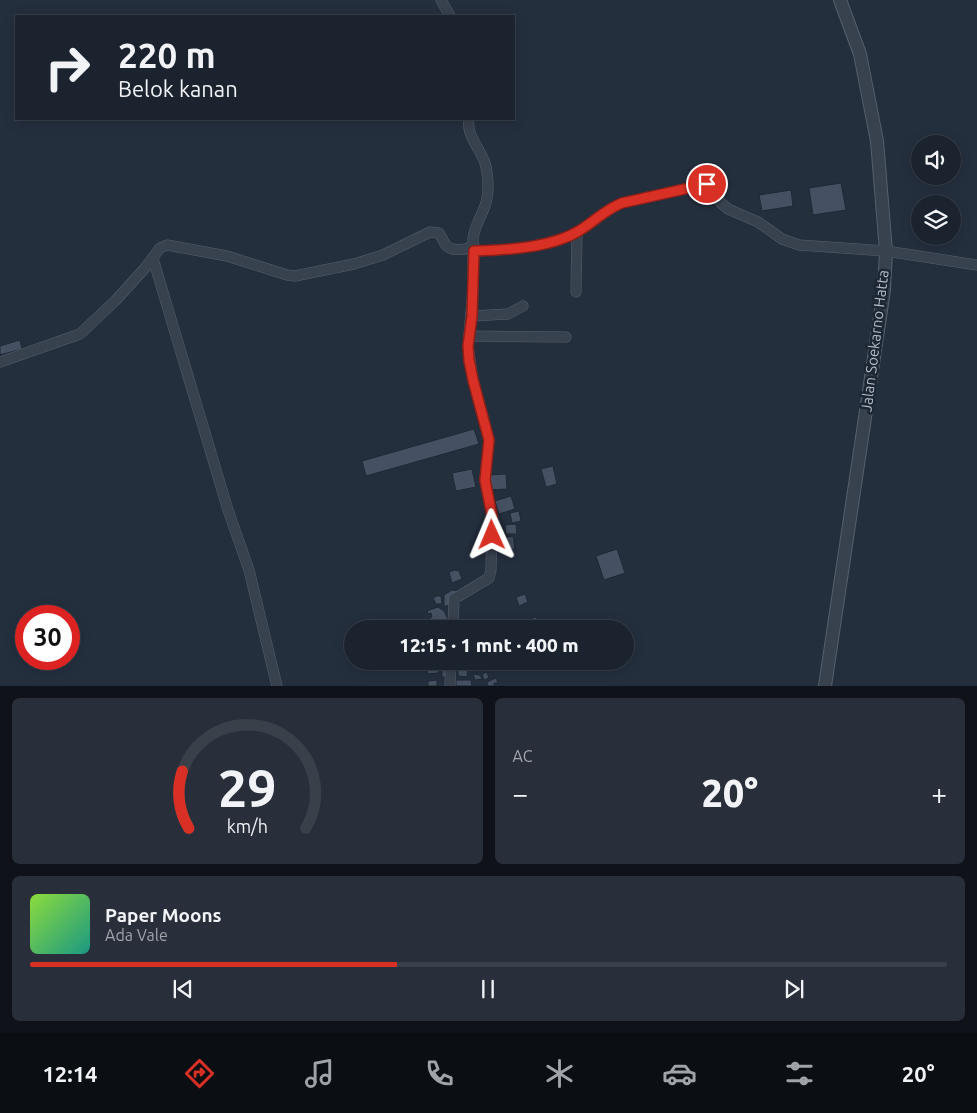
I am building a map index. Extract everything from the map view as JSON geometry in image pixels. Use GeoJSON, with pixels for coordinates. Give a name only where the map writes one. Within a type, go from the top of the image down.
{"type":"FeatureCollection","features":[{"type":"Feature","properties":{"kind":"street"},"geometry":{"type":"LineString","coordinates":[[441,0],[449,15]]}},
{"type":"Feature","properties":{"kind":"street","name":"Jalan Soekarno Hatta"},"geometry":{"type":"LineString","coordinates":[[825,686],[884,290],[886,251],[877,141],[860,54],[840,0]]}},
{"type":"Feature","properties":{"kind":"street"},"geometry":{"type":"LineString","coordinates":[[454,620],[454,599],[489,578],[491,570],[492,516],[485,480],[489,440],[469,360],[474,231],[486,206],[488,187],[486,164],[470,134],[469,120]]}},
{"type":"Feature","properties":{"kind":"street"},"geometry":{"type":"LineString","coordinates":[[0,362],[80,334],[116,300],[160,248],[167,245],[227,256],[295,276],[361,262],[430,232],[439,234],[446,246],[450,248],[513,250],[568,237],[609,208],[622,203],[707,184],[712,188],[721,203],[728,209],[758,222],[782,240],[799,245],[886,251],[977,265]]}},
{"type":"Feature","properties":{"kind":"street"},"geometry":{"type":"LineString","coordinates":[[576,292],[577,232]]}},
{"type":"Feature","properties":{"kind":"street"},"geometry":{"type":"LineString","coordinates":[[150,261],[154,262],[228,510],[250,570],[277,686]]}},
{"type":"Feature","properties":{"kind":"street"},"geometry":{"type":"LineString","coordinates":[[472,316],[508,314],[523,306]]}},
{"type":"Feature","properties":{"kind":"street"},"geometry":{"type":"LineString","coordinates":[[469,336],[566,337]]}},
{"type":"Feature","properties":{"kind":"street"},"geometry":{"type":"LineString","coordinates":[[450,686],[451,670]]}},
{"type":"Feature","properties":{"kind":"building"},"geometry":{"type":"Polygon","coordinates":[[[841,183],[846,210],[813,215],[809,188],[841,183]]]}},
{"type":"Feature","properties":{"kind":"building"},"geometry":{"type":"Polygon","coordinates":[[[791,190],[793,206],[762,211],[759,195],[791,190]]]}},
{"type":"Feature","properties":{"kind":"building"},"geometry":{"type":"Polygon","coordinates":[[[20,340],[22,349],[0,355],[0,346],[20,340]]]}},
{"type":"Feature","properties":{"kind":"building"},"geometry":{"type":"Polygon","coordinates":[[[474,429],[479,444],[366,476],[362,461],[474,429]]]}},
{"type":"Feature","properties":{"kind":"building"},"geometry":{"type":"Polygon","coordinates":[[[553,466],[557,484],[546,487],[541,469],[553,466]]]}},
{"type":"Feature","properties":{"kind":"building"},"geometry":{"type":"Polygon","coordinates":[[[472,469],[476,487],[456,491],[452,473],[472,469]]]}},
{"type":"Feature","properties":{"kind":"building"},"geometry":{"type":"Polygon","coordinates":[[[506,474],[507,489],[490,490],[489,475],[506,474]]]}},
{"type":"Feature","properties":{"kind":"building"},"geometry":{"type":"Polygon","coordinates":[[[511,496],[515,509],[499,514],[495,501],[511,496]]]}},
{"type":"Feature","properties":{"kind":"building"},"geometry":{"type":"Polygon","coordinates":[[[519,511],[521,521],[512,523],[510,513],[519,511]]]}},
{"type":"Feature","properties":{"kind":"building"},"geometry":{"type":"Polygon","coordinates":[[[516,524],[517,534],[506,534],[505,525],[516,524]]]}},
{"type":"Feature","properties":{"kind":"building"},"geometry":{"type":"Polygon","coordinates":[[[513,536],[515,549],[498,551],[497,539],[513,536]]]}},
{"type":"Feature","properties":{"kind":"building"},"geometry":{"type":"Polygon","coordinates":[[[617,549],[625,573],[604,580],[596,556],[617,549]]]}},
{"type":"Feature","properties":{"kind":"building"},"geometry":{"type":"Polygon","coordinates":[[[459,571],[462,579],[452,583],[449,572],[459,571]]]}},
{"type":"Feature","properties":{"kind":"building"},"geometry":{"type":"Polygon","coordinates":[[[452,590],[459,591],[453,603],[444,607],[444,595],[452,590]]]}},
{"type":"Feature","properties":{"kind":"building"},"geometry":{"type":"Polygon","coordinates":[[[525,594],[528,602],[519,606],[516,597],[525,594]]]}},
{"type":"Feature","properties":{"kind":"building"},"geometry":{"type":"Polygon","coordinates":[[[441,596],[442,604],[436,604],[433,598],[441,596]]]}},
{"type":"Feature","properties":{"kind":"building"},"geometry":{"type":"Polygon","coordinates":[[[438,607],[444,611],[448,620],[428,620],[432,617],[431,613],[428,614],[427,611],[438,607]]]}},
{"type":"Feature","properties":{"kind":"building"},"geometry":{"type":"Polygon","coordinates":[[[427,670],[439,670],[439,673],[428,674],[427,670]]]}},
{"type":"Feature","properties":{"kind":"building"},"geometry":{"type":"Polygon","coordinates":[[[442,670],[447,670],[448,677],[442,677],[442,670]]]}},
{"type":"Feature","properties":{"kind":"building"},"geometry":{"type":"Polygon","coordinates":[[[458,670],[468,670],[467,677],[458,676],[458,670]]]}},
{"type":"Feature","properties":{"kind":"building"},"geometry":{"type":"Polygon","coordinates":[[[487,672],[489,678],[484,680],[482,674],[487,672]]]}},
{"type":"Feature","properties":{"kind":"building"},"geometry":{"type":"Polygon","coordinates":[[[473,674],[480,675],[482,679],[475,680],[473,674]]]}},
{"type":"Feature","properties":{"kind":"building"},"geometry":{"type":"Polygon","coordinates":[[[496,678],[498,683],[494,683],[494,686],[488,686],[487,682],[496,678]]]}},
{"type":"Feature","properties":{"kind":"building"},"geometry":{"type":"Polygon","coordinates":[[[437,680],[437,686],[428,686],[428,681],[437,680]]]}},
{"type":"Feature","properties":{"kind":"building"},"geometry":{"type":"Polygon","coordinates":[[[456,680],[471,680],[472,686],[456,686],[456,680]]]}},
{"type":"Feature","properties":{"kind":"route"},"geometry":{"type":"LineString","coordinates":[[492,535],[491,505],[485,480],[489,440],[473,380],[468,346],[472,316],[474,251],[513,250],[568,237],[595,220],[609,208],[622,203],[707,184]]}}]}
